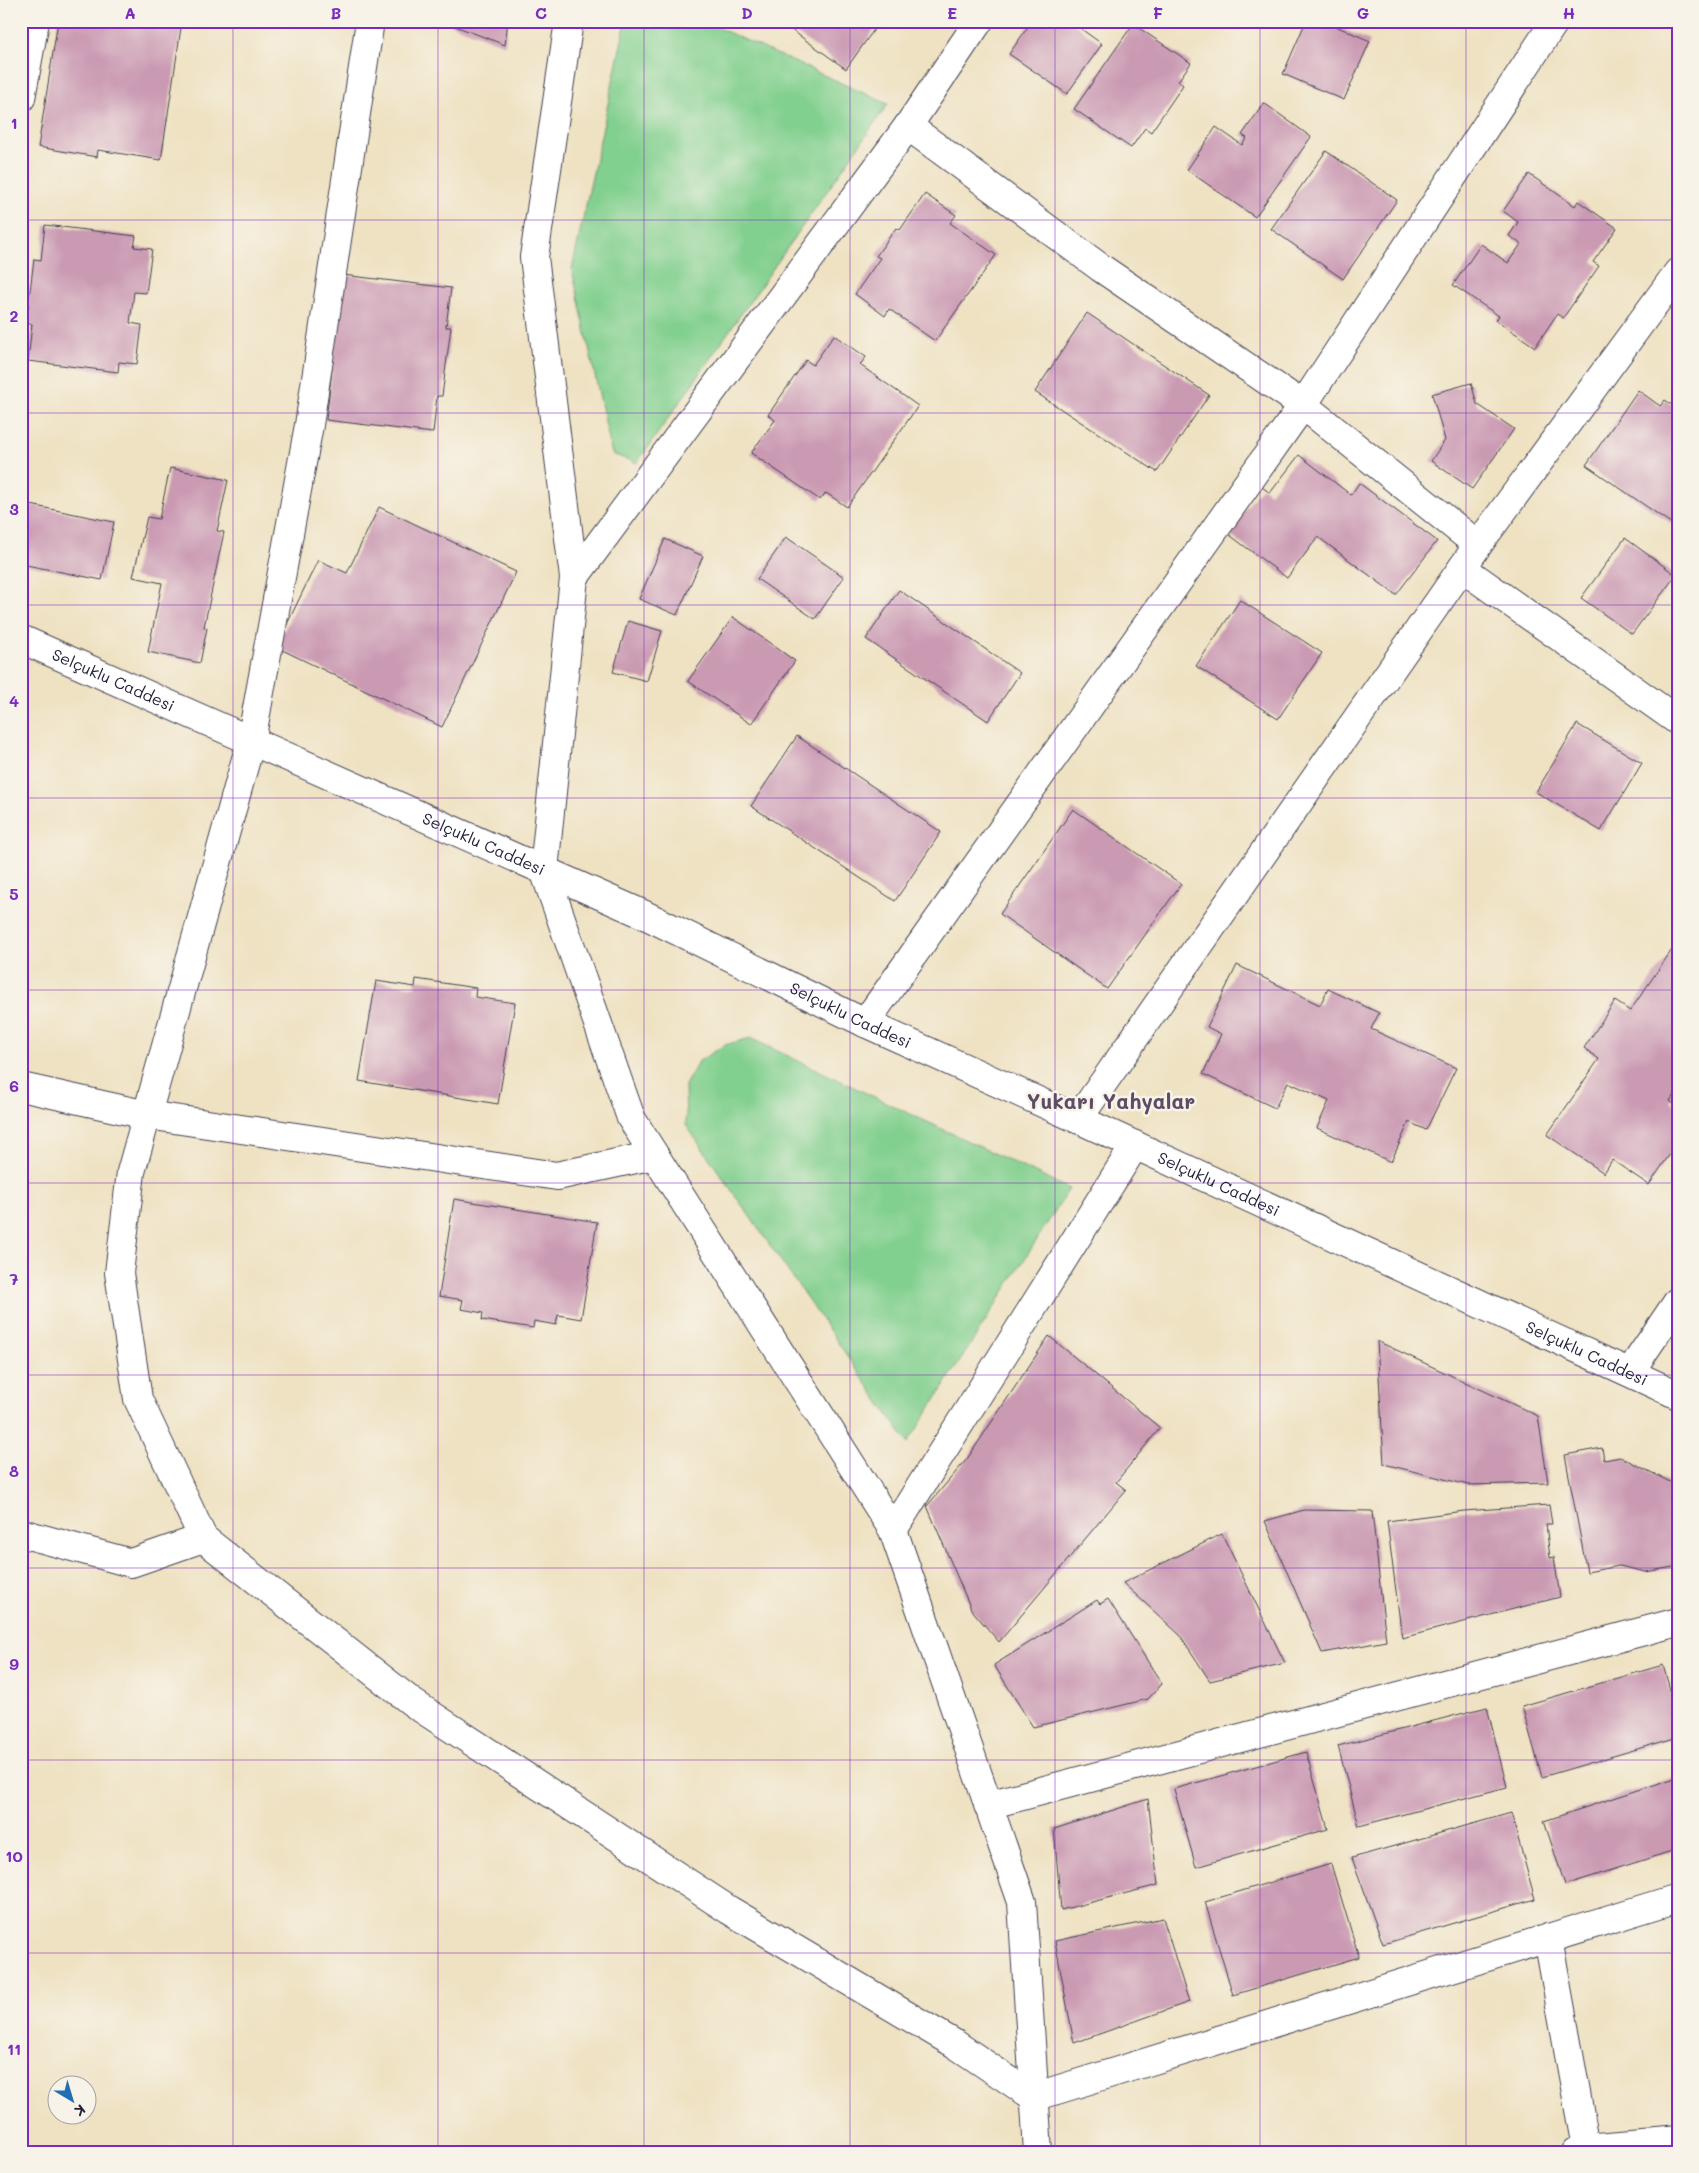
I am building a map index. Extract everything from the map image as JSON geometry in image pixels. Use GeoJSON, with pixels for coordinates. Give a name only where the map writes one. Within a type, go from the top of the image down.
{"type":"FeatureCollection","features":[{"type":"Feature","properties":{"kind":"street"},"geometry":{"type":"LineString","coordinates":[[21,98],[34,21]]}},
{"type":"Feature","properties":{"kind":"street"},"geometry":{"type":"LineString","coordinates":[[370,21],[309,425],[251,741],[131,1172],[119,1273],[138,1399],[203,1538],[413,1703],[708,1897],[955,2044],[1034,2097]]}},
{"type":"Feature","properties":{"kind":"street"},"geometry":{"type":"LineString","coordinates":[[569,21],[534,257],[574,578],[544,870],[630,1118],[893,1530],[1022,1902],[1038,2152]]}},
{"type":"Feature","properties":{"kind":"street"},"geometry":{"type":"LineString","coordinates":[[574,578],[908,126],[978,21]]}},
{"type":"Feature","properties":{"kind":"street"},"geometry":{"type":"LineString","coordinates":[[865,1024],[1303,405],[1554,21]]}},
{"type":"Feature","properties":{"kind":"street"},"geometry":{"type":"LineString","coordinates":[[908,126],[1101,268],[1303,405],[1478,545]]}},
{"type":"Feature","properties":{"kind":"street"},"geometry":{"type":"LineString","coordinates":[[1078,1118],[1478,545],[1678,272]]}},
{"type":"Feature","properties":{"kind":"street"},"geometry":{"type":"LineString","coordinates":[[1462,568],[1678,721]]}},
{"type":"Feature","properties":{"kind":"street","name":"Selçuklu Caddesi"},"geometry":{"type":"LineString","coordinates":[[21,639],[645,915],[865,1024],[1078,1118],[1678,1395]]}},
{"type":"Feature","properties":{"kind":"street"},"geometry":{"type":"LineString","coordinates":[[21,1087],[147,1115],[557,1176],[654,1156]]}},
{"type":"Feature","properties":{"kind":"street"},"geometry":{"type":"LineString","coordinates":[[893,1530],[1135,1145]]}},
{"type":"Feature","properties":{"kind":"street"},"geometry":{"type":"LineString","coordinates":[[1630,1372],[1678,1301]]}},
{"type":"Feature","properties":{"kind":"street"},"geometry":{"type":"LineString","coordinates":[[21,1533],[131,1563],[203,1538]]}},
{"type":"Feature","properties":{"kind":"street"},"geometry":{"type":"LineString","coordinates":[[988,1805],[1678,1622]]}},
{"type":"Feature","properties":{"kind":"street"},"geometry":{"type":"LineString","coordinates":[[1034,2097],[1678,1898]]}},
{"type":"Feature","properties":{"kind":"street"},"geometry":{"type":"LineString","coordinates":[[1548,1938],[1581,2150],[1678,2140]]}},
{"type":"Feature","properties":{"kind":"green space"},"geometry":{"type":"Polygon","coordinates":[[[626,21],[703,21],[888,104],[637,463],[612,454],[572,269],[626,21]]]}},
{"type":"Feature","properties":{"kind":"green space"},"geometry":{"type":"Polygon","coordinates":[[[750,1038],[1069,1189],[908,1443],[686,1125],[685,1085],[699,1061],[725,1045],[750,1038]]]}},
{"type":"Feature","properties":{"kind":"building"},"geometry":{"type":"Polygon","coordinates":[[[58,21],[182,21],[161,160],[98,150],[97,157],[38,147],[58,21]]]}},
{"type":"Feature","properties":{"kind":"building"},"geometry":{"type":"Polygon","coordinates":[[[442,21],[508,21],[505,45],[442,21]]]}},
{"type":"Feature","properties":{"kind":"building"},"geometry":{"type":"Polygon","coordinates":[[[779,21],[880,21],[846,69],[779,21]]]}},
{"type":"Feature","properties":{"kind":"building"},"geometry":{"type":"Polygon","coordinates":[[[1032,21],[1070,21],[1102,44],[1067,94],[1009,54],[1032,21]]]}},
{"type":"Feature","properties":{"kind":"building"},"geometry":{"type":"Polygon","coordinates":[[[1152,21],[1166,21],[1162,28],[1152,21]]]}},
{"type":"Feature","properties":{"kind":"building"},"geometry":{"type":"Polygon","coordinates":[[[1306,21],[1324,21],[1370,41],[1344,100],[1283,74],[1306,21]]]}},
{"type":"Feature","properties":{"kind":"building"},"geometry":{"type":"Polygon","coordinates":[[[1133,24],[1191,63],[1178,81],[1183,85],[1151,132],[1145,128],[1131,148],[1074,109],[1133,24]]]}},
{"type":"Feature","properties":{"kind":"building"},"geometry":{"type":"Polygon","coordinates":[[[1264,103],[1311,137],[1255,217],[1187,170],[1216,127],[1242,145],[1247,138],[1242,135],[1264,103]]]}},
{"type":"Feature","properties":{"kind":"building"},"geometry":{"type":"Polygon","coordinates":[[[1326,151],[1397,200],[1343,279],[1271,229],[1326,151]]]}},
{"type":"Feature","properties":{"kind":"building"},"geometry":{"type":"Polygon","coordinates":[[[1529,174],[1575,206],[1578,201],[1617,228],[1593,262],[1599,266],[1563,318],[1557,314],[1535,347],[1496,320],[1499,316],[1453,285],[1481,244],[1508,263],[1521,244],[1509,236],[1518,222],[1503,211],[1529,174]]]}},
{"type":"Feature","properties":{"kind":"building"},"geometry":{"type":"Polygon","coordinates":[[[925,194],[956,215],[950,223],[996,255],[935,341],[889,309],[885,316],[855,294],[880,258],[876,256],[896,228],[900,230],[925,194]]]}},
{"type":"Feature","properties":{"kind":"building"},"geometry":{"type":"Polygon","coordinates":[[[45,225],[136,236],[134,247],[152,249],[146,293],[134,292],[130,323],[142,325],[137,364],[119,362],[118,372],[28,361],[32,324],[26,323],[34,259],[41,260],[45,225]]]}},
{"type":"Feature","properties":{"kind":"building"},"geometry":{"type":"Polygon","coordinates":[[[343,275],[451,288],[446,327],[451,327],[442,396],[437,396],[433,433],[326,420],[343,275]]]}},
{"type":"Feature","properties":{"kind":"building"},"geometry":{"type":"Polygon","coordinates":[[[1087,313],[1209,395],[1157,472],[1035,392],[1087,313]]]}},
{"type":"Feature","properties":{"kind":"building"},"geometry":{"type":"Polygon","coordinates":[[[834,335],[866,357],[860,365],[918,406],[847,507],[826,493],[820,500],[751,453],[775,420],[768,415],[806,360],[813,365],[834,335]]]}},
{"type":"Feature","properties":{"kind":"building"},"geometry":{"type":"Polygon","coordinates":[[[1471,383],[1477,404],[1514,429],[1472,489],[1431,461],[1445,440],[1432,394],[1471,383]]]}},
{"type":"Feature","properties":{"kind":"building"},"geometry":{"type":"Polygon","coordinates":[[[1638,390],[1660,406],[1665,400],[1678,409],[1678,528],[1586,465],[1638,390]]]}},
{"type":"Feature","properties":{"kind":"building"},"geometry":{"type":"Polygon","coordinates":[[[1299,455],[1351,495],[1359,483],[1437,541],[1396,595],[1318,537],[1287,578],[1227,533],[1262,487],[1270,493],[1299,455]]]}},
{"type":"Feature","properties":{"kind":"building"},"geometry":{"type":"Polygon","coordinates":[[[170,468],[228,480],[217,531],[224,532],[204,627],[207,628],[200,663],[148,652],[162,583],[133,577],[147,517],[159,519],[170,468]]]}},
{"type":"Feature","properties":{"kind":"building"},"geometry":{"type":"Polygon","coordinates":[[[21,503],[114,522],[102,580],[21,564],[21,503]]]}},
{"type":"Feature","properties":{"kind":"building"},"geometry":{"type":"Polygon","coordinates":[[[379,507],[516,572],[442,727],[276,647],[318,560],[347,573],[379,507]]]}},
{"type":"Feature","properties":{"kind":"building"},"geometry":{"type":"Polygon","coordinates":[[[786,537],[844,577],[815,619],[757,579],[786,537]]]}},
{"type":"Feature","properties":{"kind":"building"},"geometry":{"type":"Polygon","coordinates":[[[1625,538],[1676,575],[1632,634],[1581,598],[1625,538]]]}},
{"type":"Feature","properties":{"kind":"building"},"geometry":{"type":"Polygon","coordinates":[[[665,539],[703,556],[677,615],[639,599],[665,539]]]}},
{"type":"Feature","properties":{"kind":"building"},"geometry":{"type":"Polygon","coordinates":[[[899,590],[1020,673],[988,721],[866,639],[899,590]]]}},
{"type":"Feature","properties":{"kind":"building"},"geometry":{"type":"Polygon","coordinates":[[[1240,600],[1322,653],[1278,719],[1196,666],[1240,600]]]}},
{"type":"Feature","properties":{"kind":"building"},"geometry":{"type":"Polygon","coordinates":[[[733,617],[795,661],[751,724],[688,681],[733,617]]]}},
{"type":"Feature","properties":{"kind":"building"},"geometry":{"type":"Polygon","coordinates":[[[628,621],[662,631],[647,681],[613,672],[628,621]]]}},
{"type":"Feature","properties":{"kind":"building"},"geometry":{"type":"Polygon","coordinates":[[[1577,724],[1642,763],[1601,831],[1536,792],[1577,724]]]}},
{"type":"Feature","properties":{"kind":"building"},"geometry":{"type":"Polygon","coordinates":[[[797,736],[941,832],[895,901],[751,806],[797,736]]]}},
{"type":"Feature","properties":{"kind":"building"},"geometry":{"type":"Polygon","coordinates":[[[1073,809],[1181,884],[1107,989],[1000,914],[1073,809]]]}},
{"type":"Feature","properties":{"kind":"building"},"geometry":{"type":"Polygon","coordinates":[[[1678,941],[1678,1089],[1670,1101],[1678,1107],[1678,1142],[1649,1185],[1612,1160],[1604,1173],[1547,1135],[1599,1059],[1584,1048],[1615,1001],[1630,1011],[1678,941]]]}},
{"type":"Feature","properties":{"kind":"building"},"geometry":{"type":"Polygon","coordinates":[[[1237,965],[1320,1005],[1328,989],[1379,1013],[1371,1029],[1456,1068],[1426,1130],[1409,1122],[1391,1162],[1317,1128],[1329,1101],[1288,1082],[1275,1108],[1203,1074],[1221,1034],[1207,1027],[1237,965]]]}},
{"type":"Feature","properties":{"kind":"building"},"geometry":{"type":"Polygon","coordinates":[[[416,979],[476,988],[475,997],[515,1003],[498,1104],[359,1081],[376,981],[415,987],[416,979]]]}},
{"type":"Feature","properties":{"kind":"building"},"geometry":{"type":"Polygon","coordinates":[[[454,1199],[597,1222],[581,1319],[558,1315],[556,1325],[534,1321],[533,1328],[482,1320],[483,1313],[461,1309],[463,1300],[439,1296],[454,1199]]]}},
{"type":"Feature","properties":{"kind":"building"},"geometry":{"type":"Polygon","coordinates":[[[1049,1336],[1160,1428],[1116,1482],[1126,1490],[999,1642],[971,1609],[927,1506],[967,1459],[1049,1336]]]}},
{"type":"Feature","properties":{"kind":"building"},"geometry":{"type":"Polygon","coordinates":[[[1377,1341],[1538,1416],[1548,1483],[1468,1485],[1384,1464],[1377,1341]]]}},
{"type":"Feature","properties":{"kind":"building"},"geometry":{"type":"Polygon","coordinates":[[[1602,1448],[1604,1460],[1621,1457],[1678,1486],[1678,1566],[1646,1572],[1619,1566],[1587,1572],[1565,1455],[1602,1448]]]}},
{"type":"Feature","properties":{"kind":"building"},"geometry":{"type":"Polygon","coordinates":[[[1549,1505],[1552,1524],[1546,1524],[1550,1558],[1554,1557],[1560,1597],[1402,1638],[1387,1521],[1464,1511],[1549,1505]]]}},
{"type":"Feature","properties":{"kind":"building"},"geometry":{"type":"Polygon","coordinates":[[[1304,1510],[1372,1511],[1386,1641],[1322,1653],[1265,1521],[1304,1510]]]}},
{"type":"Feature","properties":{"kind":"building"},"geometry":{"type":"Polygon","coordinates":[[[1222,1534],[1285,1663],[1210,1681],[1180,1635],[1123,1583],[1222,1534]]]}},
{"type":"Feature","properties":{"kind":"building"},"geometry":{"type":"Polygon","coordinates":[[[1108,1599],[1162,1684],[1148,1699],[1033,1727],[994,1665],[1097,1600],[1100,1604],[1108,1599]]]}},
{"type":"Feature","properties":{"kind":"building"},"geometry":{"type":"Polygon","coordinates":[[[1663,1665],[1678,1718],[1678,1737],[1542,1777],[1522,1706],[1663,1665]]]}},
{"type":"Feature","properties":{"kind":"building"},"geometry":{"type":"Polygon","coordinates":[[[1487,1707],[1507,1787],[1359,1826],[1338,1746],[1487,1707]]]}},
{"type":"Feature","properties":{"kind":"building"},"geometry":{"type":"Polygon","coordinates":[[[1306,1752],[1328,1829],[1196,1867],[1174,1789],[1306,1752]]]}},
{"type":"Feature","properties":{"kind":"building"},"geometry":{"type":"Polygon","coordinates":[[[1678,1777],[1678,1849],[1565,1885],[1544,1821],[1678,1777]]]}},
{"type":"Feature","properties":{"kind":"building"},"geometry":{"type":"Polygon","coordinates":[[[1148,1799],[1158,1885],[1061,1910],[1054,1829],[1148,1799]]]}},
{"type":"Feature","properties":{"kind":"building"},"geometry":{"type":"Polygon","coordinates":[[[1511,1813],[1535,1899],[1383,1944],[1352,1858],[1511,1813]]]}},
{"type":"Feature","properties":{"kind":"building"},"geometry":{"type":"Polygon","coordinates":[[[1331,1864],[1359,1957],[1233,1995],[1205,1902],[1331,1864]]]}},
{"type":"Feature","properties":{"kind":"building"},"geometry":{"type":"Polygon","coordinates":[[[1163,1918],[1189,2002],[1074,2043],[1055,1941],[1163,1918]]]}},
{"type":"Feature","properties":{"kind":"district","name":"Yukarı Yahyalar"},"geometry":{"type":"Point","coordinates":[1111,1102]}}]}
